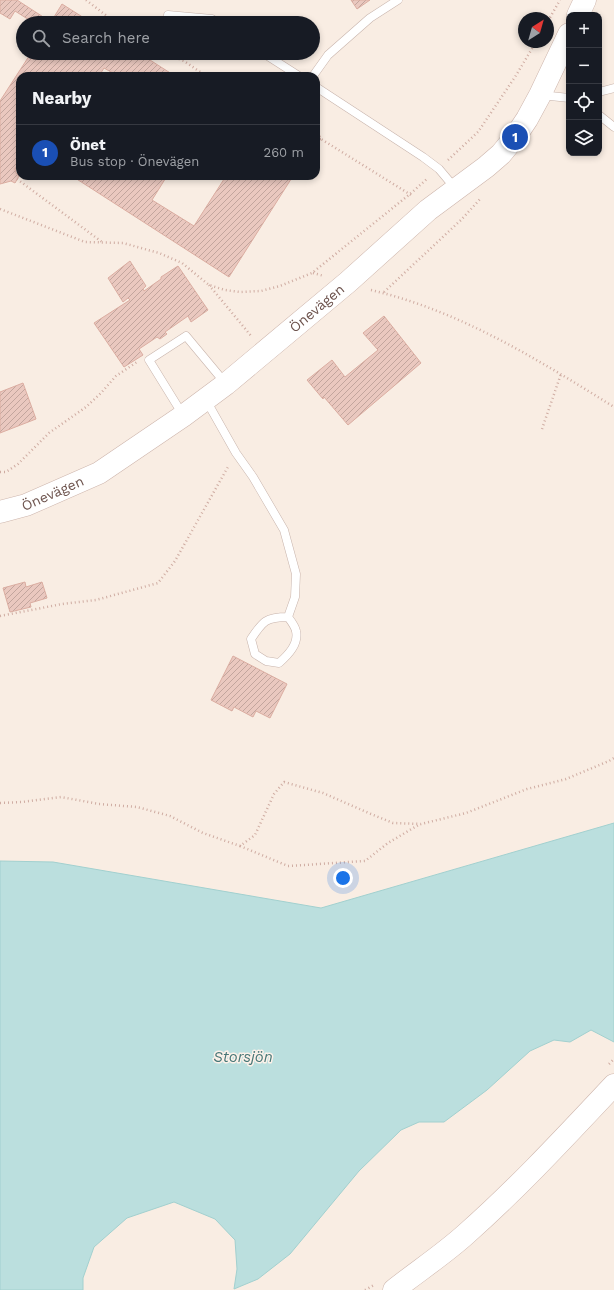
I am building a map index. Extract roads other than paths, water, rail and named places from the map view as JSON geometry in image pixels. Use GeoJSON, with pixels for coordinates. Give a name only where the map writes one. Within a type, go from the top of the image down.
{"type":"FeatureCollection","features":[{"type":"Feature","properties":{"kind":"street"},"geometry":{"type":"LineString","coordinates":[[579,12],[585,0]]}},
{"type":"Feature","properties":{"kind":"street","name":"Önevägen"},"geometry":{"type":"LineString","coordinates":[[0,512],[26,505],[99,473],[184,416],[226,384],[348,282],[428,210],[501,154],[516,137],[540,95],[566,40]]}},
{"type":"Feature","properties":{"kind":"street"},"geometry":{"type":"LineString","coordinates":[[394,1290],[465,1235],[507,1196],[614,1085]]}},
{"type":"Feature","properties":{"kind":"lane"},"geometry":{"type":"LineString","coordinates":[[316,72],[328,55],[370,18],[398,0]]}},
{"type":"Feature","properties":{"kind":"lane"},"geometry":{"type":"LineString","coordinates":[[168,15],[179,16]]}},
{"type":"Feature","properties":{"kind":"lane"},"geometry":{"type":"LineString","coordinates":[[274,60],[292,72]]}},
{"type":"Feature","properties":{"kind":"lane"},"geometry":{"type":"LineString","coordinates":[[602,91],[614,88]]}},
{"type":"Feature","properties":{"kind":"lane"},"geometry":{"type":"LineString","coordinates":[[320,90],[439,169],[456,189]]}},
{"type":"Feature","properties":{"kind":"lane"},"geometry":{"type":"LineString","coordinates":[[540,95],[566,98]]}},
{"type":"Feature","properties":{"kind":"lane"},"geometry":{"type":"LineString","coordinates":[[602,117],[614,127]]}},
{"type":"Feature","properties":{"kind":"lane"},"geometry":{"type":"LineString","coordinates":[[184,416],[149,360],[186,336],[226,384]]}},
{"type":"Feature","properties":{"kind":"lane"},"geometry":{"type":"LineString","coordinates":[[206,400],[236,453],[253,477],[284,530],[296,574],[295,597],[288,617]]}},
{"type":"Feature","properties":{"kind":"lane"},"geometry":{"type":"LineString","coordinates":[[273,617],[288,617],[296,629],[297,637],[291,652],[279,662],[266,661],[255,654],[251,638],[261,625],[273,617]]}},
{"type":"Feature","properties":{"kind":"water","name":"Storsjön"},"geometry":{"type":"Polygon","coordinates":[[[614,823],[614,1042],[591,1030],[570,1042],[554,1040],[530,1051],[487,1090],[444,1122],[419,1122],[401,1130],[359,1171],[290,1254],[258,1279],[234,1289],[237,1269],[235,1240],[215,1219],[174,1202],[127,1218],[94,1247],[83,1278],[83,1290],[0,1290],[0,861],[53,862],[321,908],[614,823]]]}},
{"type":"Feature","properties":{"kind":"place","name":"Önet"},"geometry":{"type":"Point","coordinates":[515,137]}}]}
